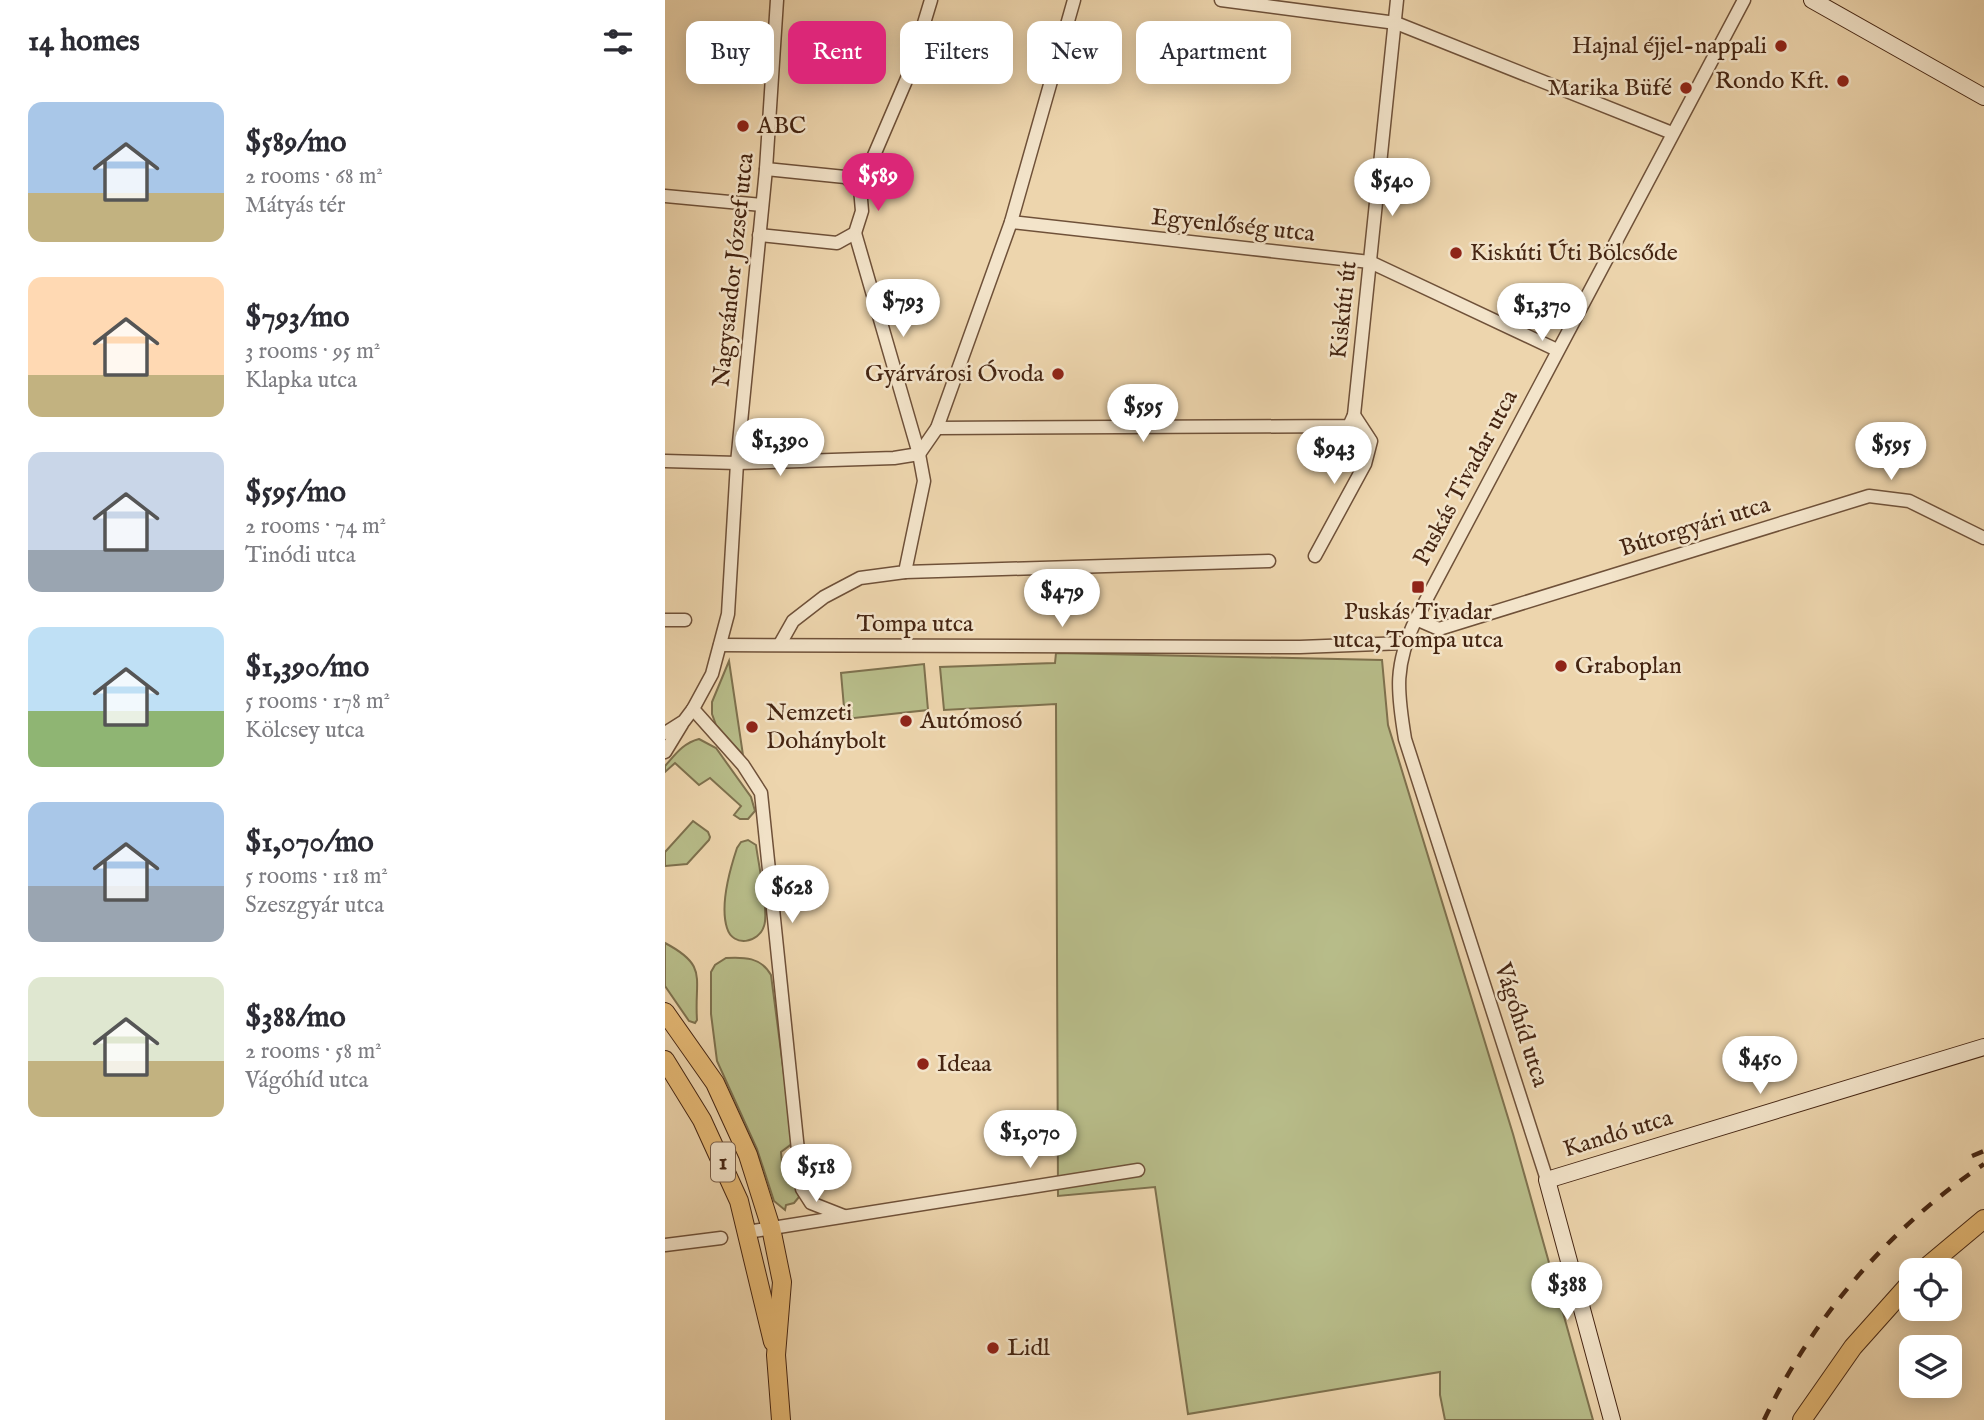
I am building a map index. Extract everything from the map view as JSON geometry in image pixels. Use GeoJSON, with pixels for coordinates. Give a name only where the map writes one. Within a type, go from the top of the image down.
{"type":"FeatureCollection","features":[{"type":"Feature","properties":{"kind":"main road","name":"1"},"geometry":{"type":"LineString","coordinates":[[665,1012],[715,1083],[748,1155],[771,1228],[782,1282],[776,1354]]}},
{"type":"Feature","properties":{"kind":"main road","name":"1"},"geometry":{"type":"LineString","coordinates":[[665,1060],[702,1120],[739,1201],[776,1354],[781,1420]]}},
{"type":"Feature","properties":{"kind":"main road"},"geometry":{"type":"LineString","coordinates":[[1937,1258],[1984,1219]]}},
{"type":"Feature","properties":{"kind":"main road"},"geometry":{"type":"LineString","coordinates":[[1802,1420],[1853,1347],[1899,1295]]}},
{"type":"Feature","properties":{"kind":"street","name":"Nagysándor József utca"},"geometry":{"type":"LineString","coordinates":[[665,733],[684,721],[712,674],[728,614],[737,463],[766,169],[777,0]]}},
{"type":"Feature","properties":{"kind":"street"},"geometry":{"type":"LineString","coordinates":[[905,572],[924,481],[919,454],[855,233],[862,211],[860,188],[908,76],[932,0]]}},
{"type":"Feature","properties":{"kind":"street"},"geometry":{"type":"LineString","coordinates":[[665,461],[737,463],[894,458],[919,454],[937,428],[1011,222],[1074,0]]}},
{"type":"Feature","properties":{"kind":"street"},"geometry":{"type":"LineString","coordinates":[[1228,0],[1396,23],[1672,133]]}},
{"type":"Feature","properties":{"kind":"street","name":"Kiskúti út"},"geometry":{"type":"LineString","coordinates":[[1352,420],[1397,0]]}},
{"type":"Feature","properties":{"kind":"street","name":"Puskás Tivadar utca"},"geometry":{"type":"LineString","coordinates":[[1404,643],[1744,0]]}},
{"type":"Feature","properties":{"kind":"street"},"geometry":{"type":"LineString","coordinates":[[1812,0],[1984,97]]}},
{"type":"Feature","properties":{"kind":"street"},"geometry":{"type":"LineString","coordinates":[[766,169],[845,177],[860,188]]}},
{"type":"Feature","properties":{"kind":"street"},"geometry":{"type":"LineString","coordinates":[[665,196],[762,205]]}},
{"type":"Feature","properties":{"kind":"street","name":"Egyenlőség utca"},"geometry":{"type":"LineString","coordinates":[[1011,222],[1370,262],[1557,350]]}},
{"type":"Feature","properties":{"kind":"street"},"geometry":{"type":"LineString","coordinates":[[759,235],[837,243],[855,233]]}},
{"type":"Feature","properties":{"kind":"street"},"geometry":{"type":"LineString","coordinates":[[937,428],[1352,420],[1371,441],[1365,464],[1315,556]]}},
{"type":"Feature","properties":{"kind":"street","name":"Bútorgyári utca"},"geometry":{"type":"LineString","coordinates":[[1416,619],[1439,629],[1869,496],[1909,502],[1984,538]]}},
{"type":"Feature","properties":{"kind":"street"},"geometry":{"type":"LineString","coordinates":[[780,644],[793,621],[824,597],[860,579],[905,572],[1269,561]]}},
{"type":"Feature","properties":{"kind":"street"},"geometry":{"type":"LineString","coordinates":[[665,620],[685,620]]}},
{"type":"Feature","properties":{"kind":"street","name":"Tompa utca"},"geometry":{"type":"LineString","coordinates":[[720,645],[1300,647],[1404,643]]}},
{"type":"Feature","properties":{"kind":"street","name":"Vágóhíd utca"},"geometry":{"type":"LineString","coordinates":[[1404,643],[1398,699],[1405,739],[1546,1180],[1612,1420]]}},
{"type":"Feature","properties":{"kind":"street"},"geometry":{"type":"LineString","coordinates":[[693,709],[743,765],[761,793],[800,1178],[805,1196],[811,1203],[844,1216]]}},
{"type":"Feature","properties":{"kind":"street"},"geometry":{"type":"LineString","coordinates":[[665,752],[684,721]]}},
{"type":"Feature","properties":{"kind":"street","name":"Kandó utca"},"geometry":{"type":"LineString","coordinates":[[1546,1180],[1984,1047]]}},
{"type":"Feature","properties":{"kind":"street"},"geometry":{"type":"LineString","coordinates":[[747,1232],[1138,1170]]}},
{"type":"Feature","properties":{"kind":"street"},"geometry":{"type":"LineString","coordinates":[[665,1245],[721,1238]]}},
{"type":"Feature","properties":{"kind":"green space"},"geometry":{"type":"Polygon","coordinates":[[[1056,653],[1382,660],[1388,725],[1513,1134],[1593,1420],[1445,1420],[1440,1395],[1440,1372],[1188,1414],[1155,1187],[1058,1196],[1056,704],[944,710],[940,667],[1055,663],[1056,653]]]}},
{"type":"Feature","properties":{"kind":"green space"},"geometry":{"type":"Polygon","coordinates":[[[729,661],[743,755],[716,725],[712,714],[712,702],[729,661]]]}},
{"type":"Feature","properties":{"kind":"green space"},"geometry":{"type":"Polygon","coordinates":[[[924,664],[928,710],[845,719],[841,673],[924,664]]]}},
{"type":"Feature","properties":{"kind":"green space"},"geometry":{"type":"Polygon","coordinates":[[[699,739],[716,748],[751,797],[755,811],[748,819],[740,819],[734,815],[741,806],[710,778],[699,785],[675,763],[665,772],[665,766],[680,750],[699,739]]]}},
{"type":"Feature","properties":{"kind":"green space"},"geometry":{"type":"Polygon","coordinates":[[[693,821],[708,832],[709,840],[687,864],[665,866],[665,852],[693,821]]]}},
{"type":"Feature","properties":{"kind":"green space"},"geometry":{"type":"Polygon","coordinates":[[[748,840],[756,845],[765,919],[757,936],[740,941],[730,934],[727,928],[725,899],[737,848],[741,842],[748,840]]]}},
{"type":"Feature","properties":{"kind":"green space"},"geometry":{"type":"Polygon","coordinates":[[[665,943],[679,951],[694,966],[697,983],[695,1023],[689,1021],[665,986],[665,943]]]}},
{"type":"Feature","properties":{"kind":"green space"},"geometry":{"type":"Polygon","coordinates":[[[726,958],[757,961],[771,975],[793,1143],[781,1152],[782,1163],[794,1171],[799,1197],[794,1203],[786,1205],[785,1210],[774,1201],[757,1149],[717,1061],[711,1014],[711,972],[715,965],[726,958]]]}},
{"type":"Feature","properties":{"kind":"railway"},"geometry":{"type":"LineString","coordinates":[[1972,1156],[1984,1151]]}},
{"type":"Feature","properties":{"kind":"railway"},"geometry":{"type":"LineString","coordinates":[[1764,1420],[1806,1346],[1857,1277],[1916,1217],[1984,1164]]}},
{"type":"Feature","properties":{"kind":"place","name":"Hajnal éjjel-nappali"},"geometry":{"type":"Point","coordinates":[1781,46]}},
{"type":"Feature","properties":{"kind":"place","name":"Rondo Kft."},"geometry":{"type":"Point","coordinates":[1843,81]}},
{"type":"Feature","properties":{"kind":"place","name":"Marika Büfé"},"geometry":{"type":"Point","coordinates":[1686,88]}},
{"type":"Feature","properties":{"kind":"place","name":"ABC"},"geometry":{"type":"Point","coordinates":[743,126]}},
{"type":"Feature","properties":{"kind":"place","name":"Kiskúti Úti Bölcsőde"},"geometry":{"type":"Point","coordinates":[1456,253]}},
{"type":"Feature","properties":{"kind":"place","name":"Gyárvárosi Óvoda"},"geometry":{"type":"Point","coordinates":[1058,374]}},
{"type":"Feature","properties":{"kind":"place","name":"Puskás Tivadar utca, Tompa utca"},"geometry":{"type":"Point","coordinates":[1418,587]}},
{"type":"Feature","properties":{"kind":"place","name":"Graboplan"},"geometry":{"type":"Point","coordinates":[1561,666]}},
{"type":"Feature","properties":{"kind":"place","name":"Autómosó"},"geometry":{"type":"Point","coordinates":[906,721]}},
{"type":"Feature","properties":{"kind":"place","name":"Nemzeti Dohánybolt"},"geometry":{"type":"Point","coordinates":[752,727]}},
{"type":"Feature","properties":{"kind":"place","name":"Ideaa"},"geometry":{"type":"Point","coordinates":[923,1064]}},
{"type":"Feature","properties":{"kind":"place","name":"Lidl"},"geometry":{"type":"Point","coordinates":[993,1348]}}]}
